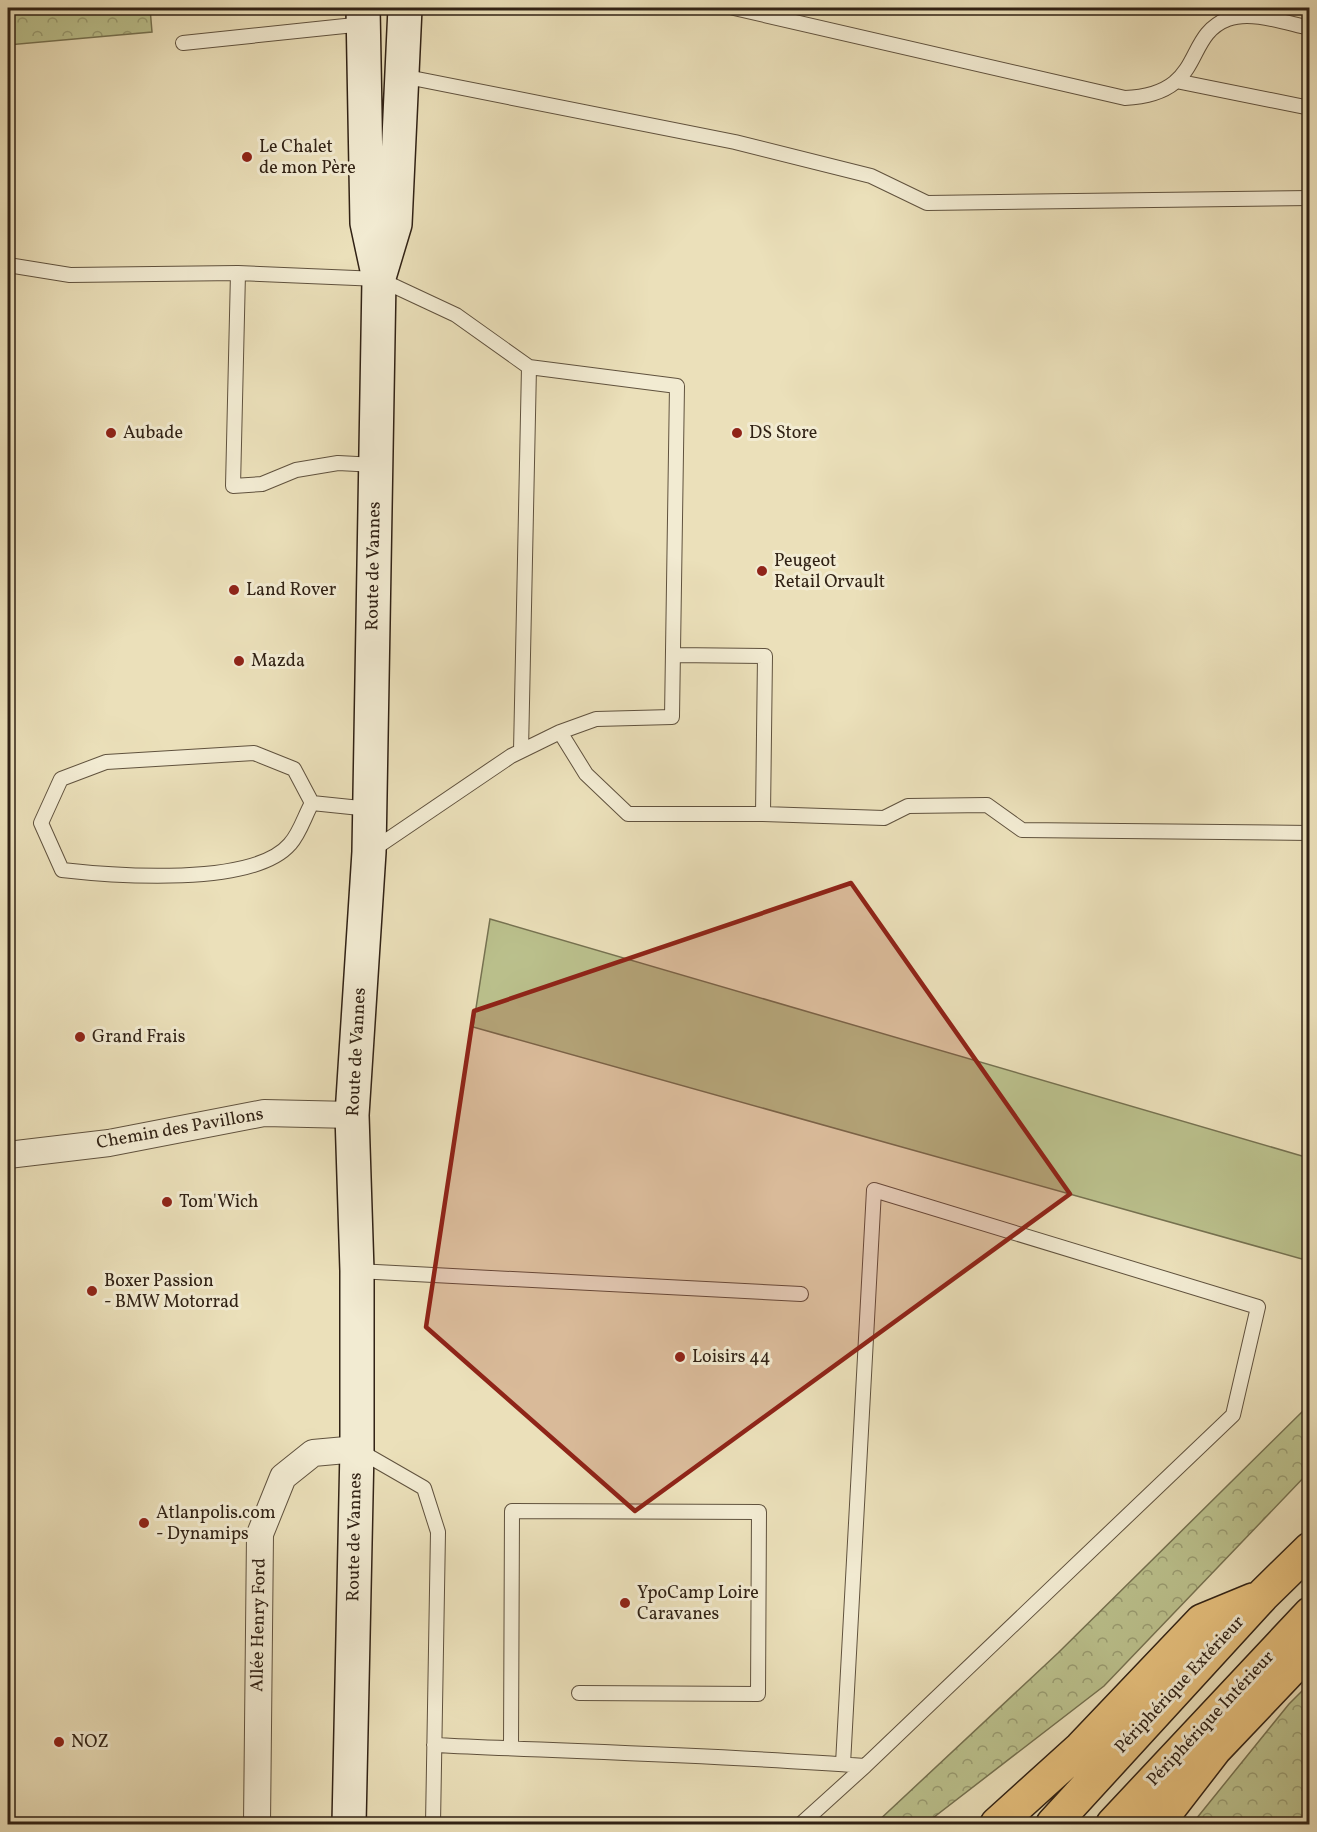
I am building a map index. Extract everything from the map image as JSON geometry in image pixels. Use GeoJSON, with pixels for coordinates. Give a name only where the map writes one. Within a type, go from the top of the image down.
{"type":"FeatureCollection","features":[{"type":"Feature","properties":{"kind":"highway","name":"Périphérique Extérieur"},"geometry":{"type":"LineString","coordinates":[[1053,1824],[1263,1596],[1310,1549]]}},
{"type":"Feature","properties":{"kind":"highway"},"geometry":{"type":"LineString","coordinates":[[997,1824],[1081,1748],[1202,1622],[1263,1596]]}},
{"type":"Feature","properties":{"kind":"highway","name":"Périphérique Intérieur"},"geometry":{"type":"LineString","coordinates":[[1113,1824],[1310,1614]]}},
{"type":"Feature","properties":{"kind":"highway"},"geometry":{"type":"LineString","coordinates":[[1157,1824],[1215,1749],[1310,1649]]}},
{"type":"Feature","properties":{"kind":"main road","name":"Route de Vannes"},"geometry":{"type":"LineString","coordinates":[[379,279],[395,224],[405,8]]}},
{"type":"Feature","properties":{"kind":"main road","name":"Route de Vannes"},"geometry":{"type":"LineString","coordinates":[[349,1824],[357,1449],[357,1271],[352,1115],[369,852],[379,279],[367,223],[364,16]]}},
{"type":"Feature","properties":{"kind":"street","name":"Chemin des Pavillons"},"geometry":{"type":"LineString","coordinates":[[8,1155],[110,1143],[264,1113],[352,1115]]}},
{"type":"Feature","properties":{"kind":"street","name":"Allée Henry Ford"},"geometry":{"type":"LineString","coordinates":[[257,1824],[260,1534],[283,1477],[314,1453],[357,1449]]}},
{"type":"Feature","properties":{"kind":"lane"},"geometry":{"type":"LineString","coordinates":[[734,8],[1125,98],[1146,97],[1165,91],[1186,73],[1214,27],[1229,18],[1247,16],[1310,28]]}},
{"type":"Feature","properties":{"kind":"lane"},"geometry":{"type":"LineString","coordinates":[[183,43],[364,16]]}},
{"type":"Feature","properties":{"kind":"lane"},"geometry":{"type":"LineString","coordinates":[[402,76],[735,142],[871,176],[927,202],[1310,198]]}},
{"type":"Feature","properties":{"kind":"lane"},"geometry":{"type":"LineString","coordinates":[[1176,81],[1310,108]]}},
{"type":"Feature","properties":{"kind":"lane"},"geometry":{"type":"LineString","coordinates":[[8,265],[70,275],[238,273],[379,279],[456,315],[529,367],[677,386],[672,717],[596,719],[560,732],[521,751],[369,852]]}},
{"type":"Feature","properties":{"kind":"lane"},"geometry":{"type":"LineString","coordinates":[[238,273],[233,486],[262,484],[307,468],[338,463],[376,465]]}},
{"type":"Feature","properties":{"kind":"lane"},"geometry":{"type":"LineString","coordinates":[[521,751],[529,367]]}},
{"type":"Feature","properties":{"kind":"lane"},"geometry":{"type":"LineString","coordinates":[[674,655],[765,656],[763,814]]}},
{"type":"Feature","properties":{"kind":"lane"},"geometry":{"type":"LineString","coordinates":[[560,732],[586,774],[628,814],[763,814],[884,818],[908,806],[987,805],[1022,830],[1310,833]]}},
{"type":"Feature","properties":{"kind":"lane"},"geometry":{"type":"LineString","coordinates":[[254,753],[294,769],[312,803],[290,844],[259,864],[209,873],[124,877],[62,870],[41,823],[62,779],[106,762],[254,753]]}},
{"type":"Feature","properties":{"kind":"lane"},"geometry":{"type":"LineString","coordinates":[[312,803],[370,809]]}},
{"type":"Feature","properties":{"kind":"lane"},"geometry":{"type":"LineString","coordinates":[[801,1824],[865,1766],[1233,1414],[1258,1307],[874,1190],[843,1764]]}},
{"type":"Feature","properties":{"kind":"lane"},"geometry":{"type":"LineString","coordinates":[[357,1271],[801,1294]]}},
{"type":"Feature","properties":{"kind":"lane"},"geometry":{"type":"LineString","coordinates":[[357,1449],[424,1488],[438,1532],[433,1824]]}},
{"type":"Feature","properties":{"kind":"lane"},"geometry":{"type":"LineString","coordinates":[[511,1748],[512,1511],[759,1512],[758,1694],[579,1692]]}},
{"type":"Feature","properties":{"kind":"lane"},"geometry":{"type":"LineString","coordinates":[[434,1745],[768,1757],[865,1766]]}},
{"type":"Feature","properties":{"kind":"highlighted area"},"geometry":{"type":"Polygon","coordinates":[[[851,883],[1070,1194],[635,1511],[426,1327],[474,1011],[851,883]]]}},
{"type":"Feature","properties":{"kind":"green space"},"geometry":{"type":"Polygon","coordinates":[[[8,8],[150,8],[152,32],[8,45],[8,8]]]}},
{"type":"Feature","properties":{"kind":"green space"},"geometry":{"type":"Polygon","coordinates":[[[490,919],[1309,1158],[1309,1261],[473,1027],[490,919]]]}},
{"type":"Feature","properties":{"kind":"green space"},"geometry":{"type":"Polygon","coordinates":[[[1309,1405],[1309,1472],[1104,1686],[925,1824],[875,1824],[1058,1653],[1309,1405]]]}},
{"type":"Feature","properties":{"kind":"green space"},"geometry":{"type":"Polygon","coordinates":[[[1309,1684],[1309,1824],[1192,1824],[1289,1704],[1309,1684]]]}},
{"type":"Feature","properties":{"kind":"place","name":"Le Chalet de mon Père"},"geometry":{"type":"Point","coordinates":[247,157]}},
{"type":"Feature","properties":{"kind":"place","name":"Aubade"},"geometry":{"type":"Point","coordinates":[111,433]}},
{"type":"Feature","properties":{"kind":"place","name":"DS Store"},"geometry":{"type":"Point","coordinates":[737,433]}},
{"type":"Feature","properties":{"kind":"place","name":"Peugeot Retail Orvault"},"geometry":{"type":"Point","coordinates":[762,571]}},
{"type":"Feature","properties":{"kind":"place","name":"Land Rover"},"geometry":{"type":"Point","coordinates":[234,590]}},
{"type":"Feature","properties":{"kind":"place","name":"Mazda"},"geometry":{"type":"Point","coordinates":[239,661]}},
{"type":"Feature","properties":{"kind":"place","name":"Grand Frais"},"geometry":{"type":"Point","coordinates":[80,1037]}},
{"type":"Feature","properties":{"kind":"place","name":"Tom'Wich"},"geometry":{"type":"Point","coordinates":[167,1202]}},
{"type":"Feature","properties":{"kind":"place","name":"Boxer Passion - BMW Motorrad"},"geometry":{"type":"Point","coordinates":[92,1291]}},
{"type":"Feature","properties":{"kind":"place","name":"Loisirs 44"},"geometry":{"type":"Point","coordinates":[680,1357]}},
{"type":"Feature","properties":{"kind":"place","name":"Atlanpolis.com - Dynamips"},"geometry":{"type":"Point","coordinates":[144,1523]}},
{"type":"Feature","properties":{"kind":"place","name":"YpoCamp Loire Caravanes"},"geometry":{"type":"Point","coordinates":[625,1603]}},
{"type":"Feature","properties":{"kind":"place","name":"NOZ"},"geometry":{"type":"Point","coordinates":[59,1742]}}]}
